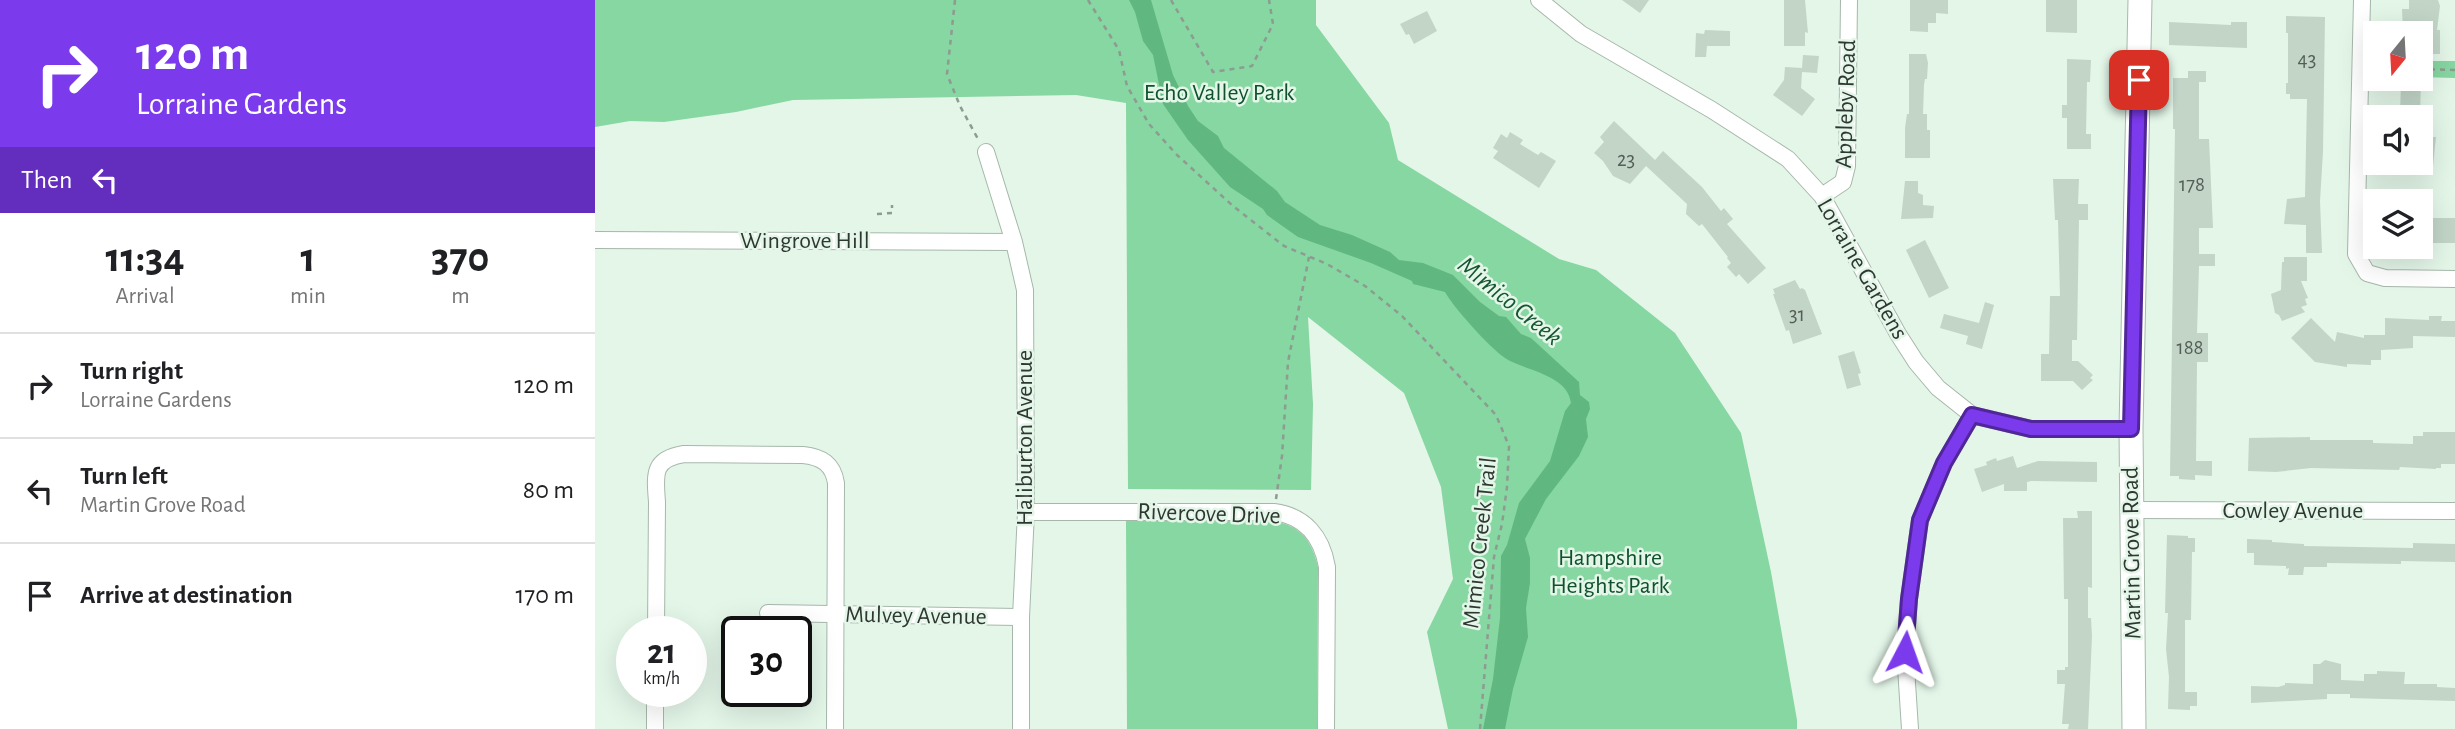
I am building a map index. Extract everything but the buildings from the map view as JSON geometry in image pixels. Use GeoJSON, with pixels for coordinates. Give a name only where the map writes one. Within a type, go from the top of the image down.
{"type":"FeatureCollection","features":[{"type":"Feature","properties":{"kind":"main road","name":"Martin Grove Road"},"geometry":{"type":"LineString","coordinates":[[2134,729],[2131,429],[2140,0]]}},
{"type":"Feature","properties":{"kind":"street","name":"Lorraine Gardens"},"geometry":{"type":"LineString","coordinates":[[1539,0],[1581,34],[1712,110],[1788,159],[1822,196],[1916,362],[1938,387],[1972,415],[2031,429],[2131,429]]}},
{"type":"Feature","properties":{"kind":"street","name":"Appleby Road"},"geometry":{"type":"LineString","coordinates":[[1822,196],[1843,182],[1847,166],[1849,0]]}},
{"type":"Feature","properties":{"kind":"street"},"geometry":{"type":"LineString","coordinates":[[2362,0],[2355,254],[2367,272],[2385,278],[2455,279]]}},
{"type":"Feature","properties":{"kind":"street","name":"Haliburton Avenue"},"geometry":{"type":"LineString","coordinates":[[986,152],[1014,242],[1025,290],[1026,512],[1021,617],[1021,729]]}},
{"type":"Feature","properties":{"kind":"street","name":"Wingrove Hill"},"geometry":{"type":"LineString","coordinates":[[595,240],[1014,242]]}},
{"type":"Feature","properties":{"kind":"street"},"geometry":{"type":"LineString","coordinates":[[1910,729],[1905,652],[1920,520],[1944,463],[1972,415]]}},
{"type":"Feature","properties":{"kind":"street"},"geometry":{"type":"LineString","coordinates":[[656,616],[657,470],[671,456],[803,455],[816,457],[827,463],[834,472],[837,483],[835,729]]}},
{"type":"Feature","properties":{"kind":"street","name":"Cowley Avenue"},"geometry":{"type":"LineString","coordinates":[[2131,510],[2455,511]]}},
{"type":"Feature","properties":{"kind":"street","name":"Rivercove Drive"},"geometry":{"type":"LineString","coordinates":[[1026,512],[1274,512],[1286,514],[1305,524],[1319,541],[1326,559],[1326,729]]}},
{"type":"Feature","properties":{"kind":"street","name":"Mulvey Avenue"},"geometry":{"type":"LineString","coordinates":[[768,613],[1021,617]]}},
{"type":"Feature","properties":{"kind":"street"},"geometry":{"type":"LineString","coordinates":[[655,707],[655,729]]}},
{"type":"Feature","properties":{"kind":"path"},"geometry":{"type":"LineString","coordinates":[[955,0],[947,74],[960,106],[986,152]]}},
{"type":"Feature","properties":{"kind":"path","name":"Mimico Creek Trail"},"geometry":{"type":"LineString","coordinates":[[1088,0],[1119,50],[1127,86],[1149,124],[1177,155],[1233,206],[1284,246],[1327,264],[1365,286],[1402,316],[1496,415],[1509,446],[1502,524],[1494,557],[1480,729]]}},
{"type":"Feature","properties":{"kind":"path"},"geometry":{"type":"LineString","coordinates":[[1171,0],[1213,72],[1252,66],[1273,24],[1269,0]]}},
{"type":"Feature","properties":{"kind":"path"},"geometry":{"type":"LineString","coordinates":[[2433,69],[2455,70]]}},
{"type":"Feature","properties":{"kind":"path"},"geometry":{"type":"LineString","coordinates":[[877,214],[892,213],[892,205]]}},
{"type":"Feature","properties":{"kind":"path"},"geometry":{"type":"LineString","coordinates":[[1274,512],[1282,456],[1288,362],[1309,257]]}},
{"type":"Feature","properties":{"kind":"green space"},"geometry":{"type":"Polygon","coordinates":[[[595,0],[1316,0],[1316,25],[1389,123],[1398,160],[1559,259],[1596,270],[1675,333],[1741,433],[1771,572],[1797,729],[1448,729],[1427,632],[1453,579],[1441,487],[1404,393],[1308,317],[1313,404],[1311,490],[1128,489],[1126,103],[1076,95],[793,100],[736,112],[664,122],[630,121],[595,127],[595,0]]]}},
{"type":"Feature","properties":{"kind":"green space"},"geometry":{"type":"Polygon","coordinates":[[[2433,61],[2455,61],[2455,78],[2433,77],[2433,61]]]}},
{"type":"Feature","properties":{"kind":"green space"},"geometry":{"type":"Polygon","coordinates":[[[1126,521],[1271,521],[1289,526],[1303,535],[1312,549],[1318,567],[1317,729],[1127,729],[1126,521]]]}},
{"type":"Feature","properties":{"kind":"shaded area"},"geometry":{"type":"Polygon","coordinates":[[[1129,0],[1151,0],[1173,75],[1198,121],[1218,136],[1224,148],[1277,191],[1285,202],[1320,225],[1352,235],[1390,252],[1399,260],[1423,263],[1453,275],[1480,302],[1499,316],[1506,317],[1521,334],[1531,338],[1579,382],[1580,395],[1589,402],[1590,409],[1586,419],[1588,437],[1579,456],[1546,499],[1525,539],[1530,558],[1526,608],[1528,637],[1505,729],[1483,729],[1493,679],[1500,618],[1501,556],[1507,545],[1519,503],[1550,461],[1565,411],[1571,403],[1568,393],[1554,379],[1498,353],[1445,292],[1413,284],[1412,281],[1371,263],[1298,237],[1230,187],[1188,140],[1163,104],[1153,55],[1143,41],[1129,0]]]}},
{"type":"Feature","properties":{"kind":"route"},"geometry":{"type":"LineString","coordinates":[[1905,652],[1920,520],[1944,463],[1972,415],[2031,429],[2131,429],[2139,80]]}},
{"type":"Feature","properties":{"kind":"park label","name":"Echo Valley Park"},"geometry":{"type":"Point","coordinates":[1219,93]}},
{"type":"Feature","properties":{"kind":"park label","name":"Hampshire Heights Park"},"geometry":{"type":"Point","coordinates":[1610,572]}},
{"type":"Feature","properties":{"kind":"water label","name":"Mimico Creek"},"geometry":{"type":"Point","coordinates":[1510,301]}}]}
